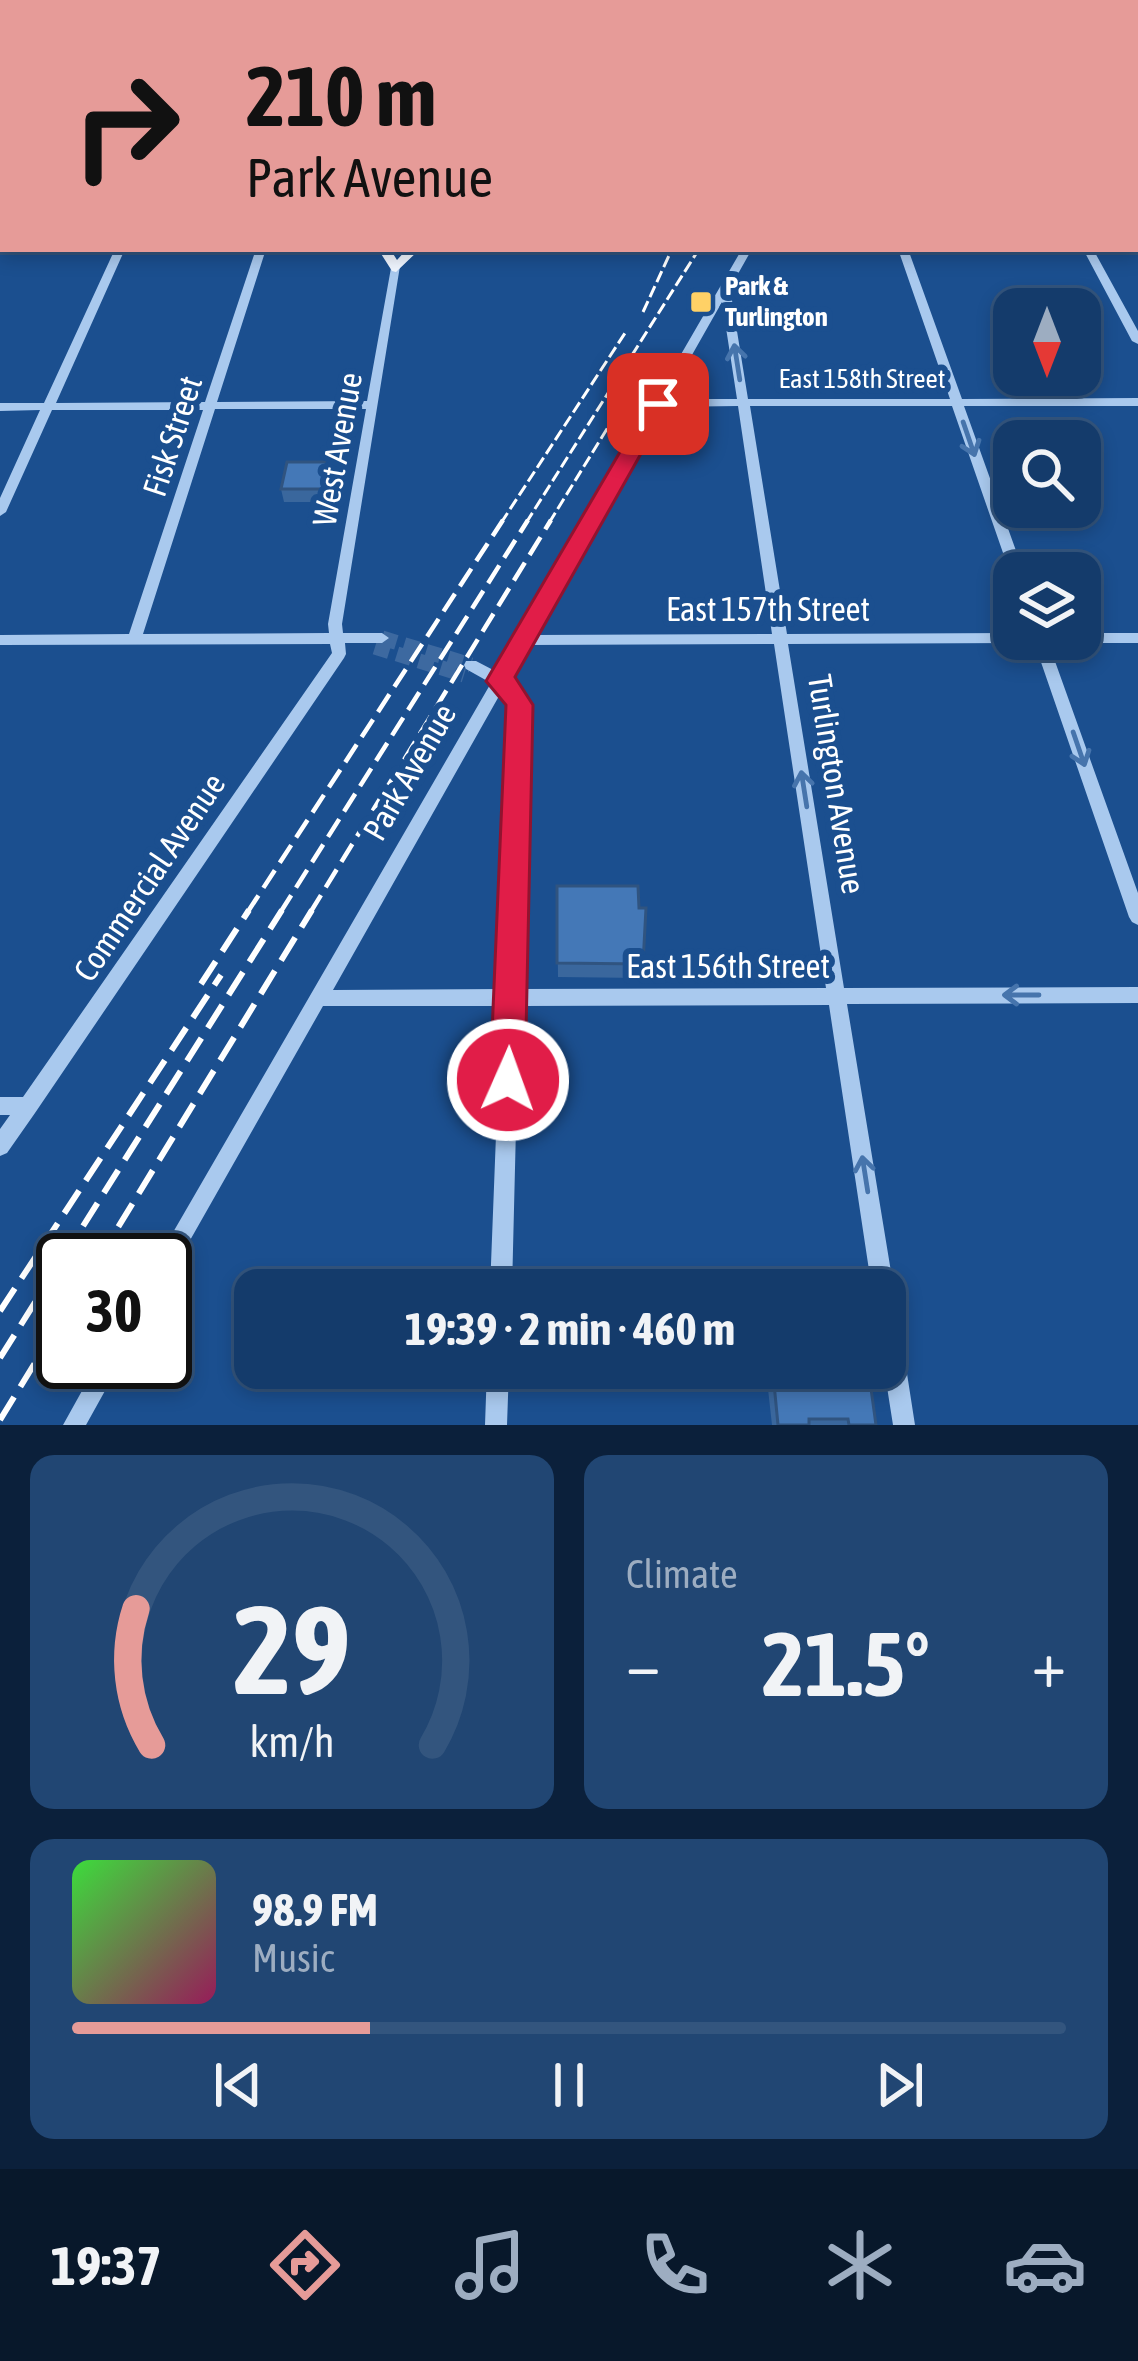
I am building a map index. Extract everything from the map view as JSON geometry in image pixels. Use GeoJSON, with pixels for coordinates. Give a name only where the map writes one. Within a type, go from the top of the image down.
{"type":"FeatureCollection","features":[{"type":"Feature","properties":{"kind":"main road"},"geometry":{"type":"LineString","coordinates":[[386,252],[396,268],[411,252]]}},
{"type":"Feature","properties":{"kind":"street"},"geometry":{"type":"LineString","coordinates":[[0,512],[119,252]]}},
{"type":"Feature","properties":{"kind":"street","name":"Fisk Street"},"geometry":{"type":"LineString","coordinates":[[134,640],[260,252]]}},
{"type":"Feature","properties":{"kind":"street","name":"Park Avenue"},"geometry":{"type":"LineString","coordinates":[[183,1233],[745,252]]}},
{"type":"Feature","properties":{"kind":"street"},"geometry":{"type":"LineString","coordinates":[[904,252],[1010,552]]}},
{"type":"Feature","properties":{"kind":"street"},"geometry":{"type":"LineString","coordinates":[[1090,252],[1138,341]]}},
{"type":"Feature","properties":{"kind":"street","name":"West Avenue"},"geometry":{"type":"LineString","coordinates":[[338,639],[334,624],[396,268]]}},
{"type":"Feature","properties":{"kind":"street","name":"Turlington Avenue"},"geometry":{"type":"LineString","coordinates":[[725,288],[880,1269]]}},
{"type":"Feature","properties":{"kind":"street","name":"East 158th Street"},"geometry":{"type":"LineString","coordinates":[[658,404],[1138,402]]}},
{"type":"Feature","properties":{"kind":"street"},"geometry":{"type":"LineString","coordinates":[[0,407],[372,405]]}},
{"type":"Feature","properties":{"kind":"street","name":"East 157th Street"},"geometry":{"type":"LineString","coordinates":[[523,640],[993,638]]}},
{"type":"Feature","properties":{"kind":"street"},"geometry":{"type":"LineString","coordinates":[[1101,638],[1138,638]]}},
{"type":"Feature","properties":{"kind":"street","name":"Commercial Avenue"},"geometry":{"type":"LineString","coordinates":[[0,1146],[339,654],[338,639]]}},
{"type":"Feature","properties":{"kind":"street"},"geometry":{"type":"LineString","coordinates":[[0,640],[379,642]]}},
{"type":"Feature","properties":{"kind":"street"},"geometry":{"type":"LineString","coordinates":[[1047,660],[1138,917]]}},
{"type":"Feature","properties":{"kind":"street"},"geometry":{"type":"LineString","coordinates":[[468,670],[513,688],[520,705],[502,1269]]}},
{"type":"Feature","properties":{"kind":"street","name":"East 156th Street"},"geometry":{"type":"LineString","coordinates":[[317,998],[1138,994]]}},
{"type":"Feature","properties":{"kind":"street"},"geometry":{"type":"LineString","coordinates":[[0,1106],[28,1106]]}},
{"type":"Feature","properties":{"kind":"street"},"geometry":{"type":"LineString","coordinates":[[80,1418],[96,1389]]}},
{"type":"Feature","properties":{"kind":"street"},"geometry":{"type":"LineString","coordinates":[[496,1425],[497,1389]]}},
{"type":"Feature","properties":{"kind":"street"},"geometry":{"type":"LineString","coordinates":[[898,1389],[904,1425]]}},
{"type":"Feature","properties":{"kind":"building"},"geometry":{"type":"Polygon","coordinates":[[[287,462],[328,462],[322,489],[281,489],[287,462]]]}},
{"type":"Feature","properties":{"kind":"building"},"geometry":{"type":"Polygon","coordinates":[[[557,886],[638,886],[639,908],[646,908],[643,964],[557,963],[557,886]]]}},
{"type":"Feature","properties":{"kind":"building"},"geometry":{"type":"Polygon","coordinates":[[[775,1389],[871,1389],[876,1425],[809,1419],[809,1425],[778,1425],[775,1389]]]}},
{"type":"Feature","properties":{"kind":"tunnel"},"geometry":{"type":"LineString","coordinates":[[382,638],[471,665]]}},
{"type":"Feature","properties":{"kind":"tunnel"},"geometry":{"type":"LineString","coordinates":[[375,647],[464,675]]}},
{"type":"Feature","properties":{"kind":"railway"},"geometry":{"type":"LineString","coordinates":[[643,312],[671,252]]}},
{"type":"Feature","properties":{"kind":"railway"},"geometry":{"type":"LineString","coordinates":[[526,523],[697,252]]}},
{"type":"Feature","properties":{"kind":"railway"},"geometry":{"type":"LineString","coordinates":[[501,523],[627,330]]}},
{"type":"Feature","properties":{"kind":"railway"},"geometry":{"type":"LineString","coordinates":[[549,523],[618,411]]}},
{"type":"Feature","properties":{"kind":"railway"},"geometry":{"type":"LineString","coordinates":[[247,913],[503,520]]}},
{"type":"Feature","properties":{"kind":"railway"},"geometry":{"type":"LineString","coordinates":[[280,913],[528,520]]}},
{"type":"Feature","properties":{"kind":"railway"},"geometry":{"type":"LineString","coordinates":[[310,913],[551,520]]}},
{"type":"Feature","properties":{"kind":"railway"},"geometry":{"type":"LineString","coordinates":[[201,984],[249,910]]}},
{"type":"Feature","properties":{"kind":"railway"},"geometry":{"type":"LineString","coordinates":[[0,1358],[282,910]]}},
{"type":"Feature","properties":{"kind":"railway"},"geometry":{"type":"LineString","coordinates":[[115,1233],[312,910]]}},
{"type":"Feature","properties":{"kind":"railway"},"geometry":{"type":"LineString","coordinates":[[0,1311],[221,975]]}},
{"type":"Feature","properties":{"kind":"railway"},"geometry":{"type":"LineString","coordinates":[[0,1420],[36,1361]]}},
{"type":"Feature","properties":{"kind":"place","name":"Park & Turlington"},"geometry":{"type":"Point","coordinates":[701,302]}},
{"type":"Feature","properties":{"kind":"route"},"geometry":{"type":"LineString","coordinates":[[508,1080],[520,705],[513,688],[499,681],[658,404]]}}]}
